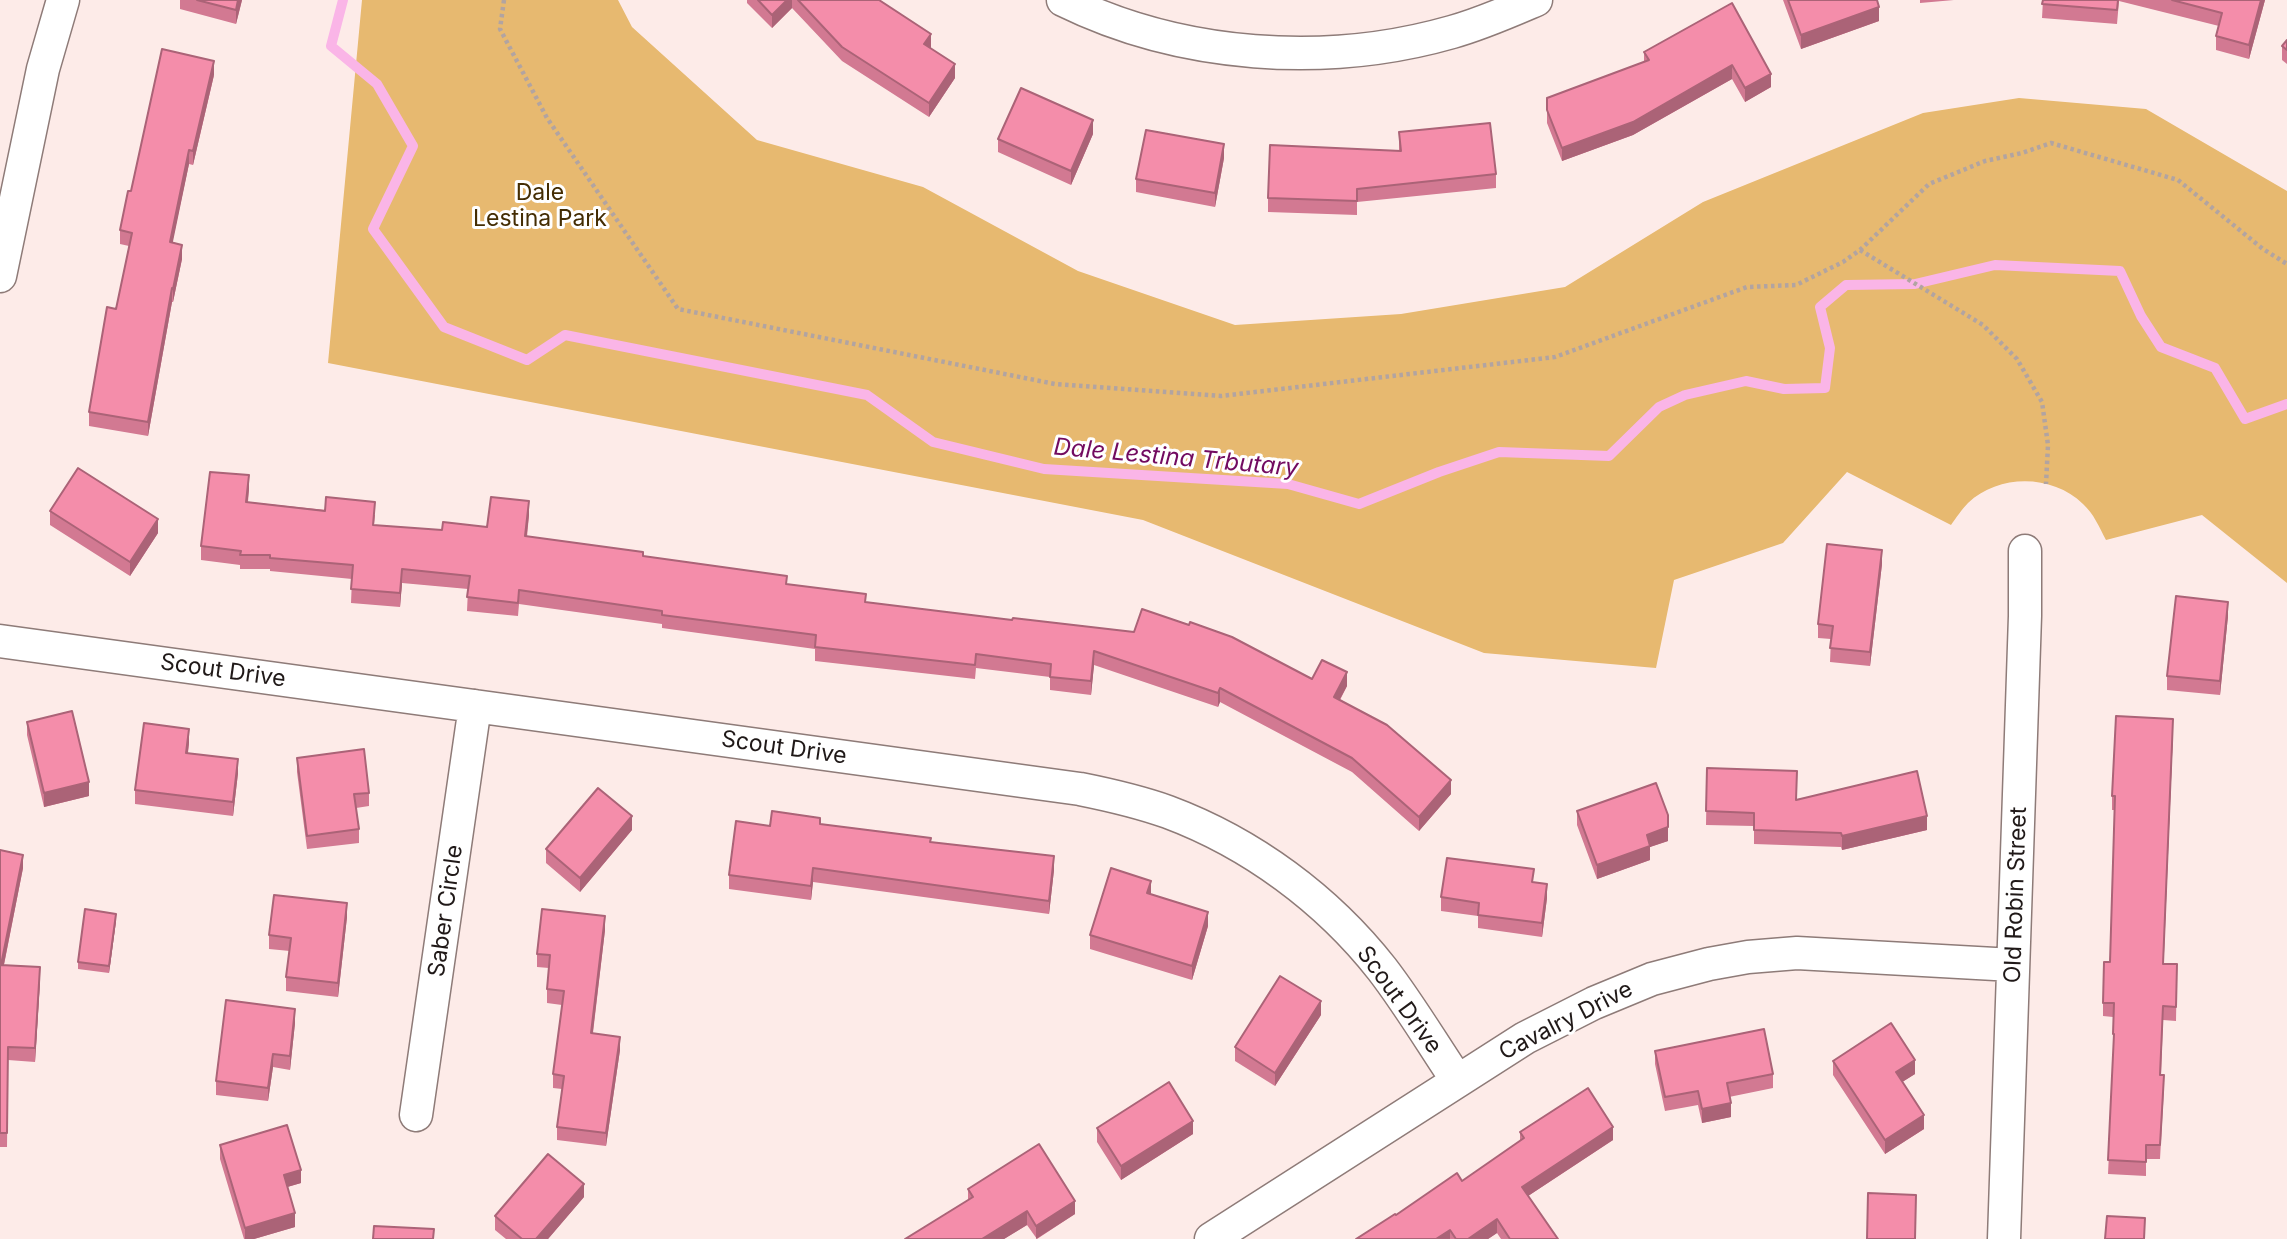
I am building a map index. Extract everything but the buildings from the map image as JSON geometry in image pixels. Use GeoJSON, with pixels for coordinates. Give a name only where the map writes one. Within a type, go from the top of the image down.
{"type":"FeatureCollection","features":[{"type":"Feature","properties":{"kind":"street"},"geometry":{"type":"LineString","coordinates":[[0,276],[43,69],[63,0]]}},
{"type":"Feature","properties":{"kind":"street"},"geometry":{"type":"LineString","coordinates":[[1063,0],[1137,29],[1199,44],[1270,52],[1333,53],[1396,45],[1452,32],[1536,0]]}},
{"type":"Feature","properties":{"kind":"street","name":"Old Robin Street"},"geometry":{"type":"LineString","coordinates":[[2004,1239],[2025,551]]}},
{"type":"Feature","properties":{"kind":"street","name":"Scout Drive"},"geometry":{"type":"LineString","coordinates":[[0,640],[1080,789],[1169,812],[1251,853],[1289,879],[1324,908],[1382,970],[1457,1080]]}},
{"type":"Feature","properties":{"kind":"street","name":"Saber Circle"},"geometry":{"type":"LineString","coordinates":[[416,1115],[475,706]]}},
{"type":"Feature","properties":{"kind":"street","name":"Cavalry Drive"},"geometry":{"type":"LineString","coordinates":[[1211,1239],[1525,1038],[1594,1003],[1652,979],[1748,957],[1797,953],[2013,965]]}},
{"type":"Feature","properties":{"kind":"path"},"geometry":{"type":"LineString","coordinates":[[504,0],[500,29],[547,118],[678,309],[1055,384],[1221,397],[1555,357],[1747,286],[1796,285],[1843,262],[1860,250],[1929,184],[1985,161],[2051,143],[2178,180],[2263,249],[2287,264]]}},
{"type":"Feature","properties":{"kind":"path"},"geometry":{"type":"LineString","coordinates":[[1860,250],[1983,325],[2017,359],[2042,402],[2048,445],[2046,484]]}},
{"type":"Feature","properties":{"kind":"green space","name":"Dale Lestina Park"},"geometry":{"type":"Polygon","coordinates":[[[362,0],[618,0],[632,27],[757,140],[923,187],[1078,271],[1235,325],[1401,314],[1565,287],[1703,202],[1923,113],[2019,98],[2146,109],[2287,191],[2287,583],[2202,515],[2106,540],[2090,512],[2070,494],[2056,487],[2026,481],[1995,487],[1981,493],[1966,505],[1951,525],[1847,472],[1783,543],[1674,580],[1656,668],[1484,653],[1143,520],[328,363],[362,0]]]}},
{"type":"Feature","properties":{"kind":"waterway","name":"Dale Lestina Trbutary"},"geometry":{"type":"LineString","coordinates":[[343,0],[331,46],[377,84],[413,146],[373,229],[444,327],[527,360],[565,335],[867,395],[933,442],[1044,469],[1288,484],[1359,504],[1439,472],[1499,452],[1609,456],[1659,407],[1685,395],[1746,381],[1784,389],[1825,388],[1830,348],[1820,307],[1846,285],[1915,284],[1995,265],[2120,271],[2141,316],[2161,347],[2215,368],[2245,419],[2287,404]]}}]}
